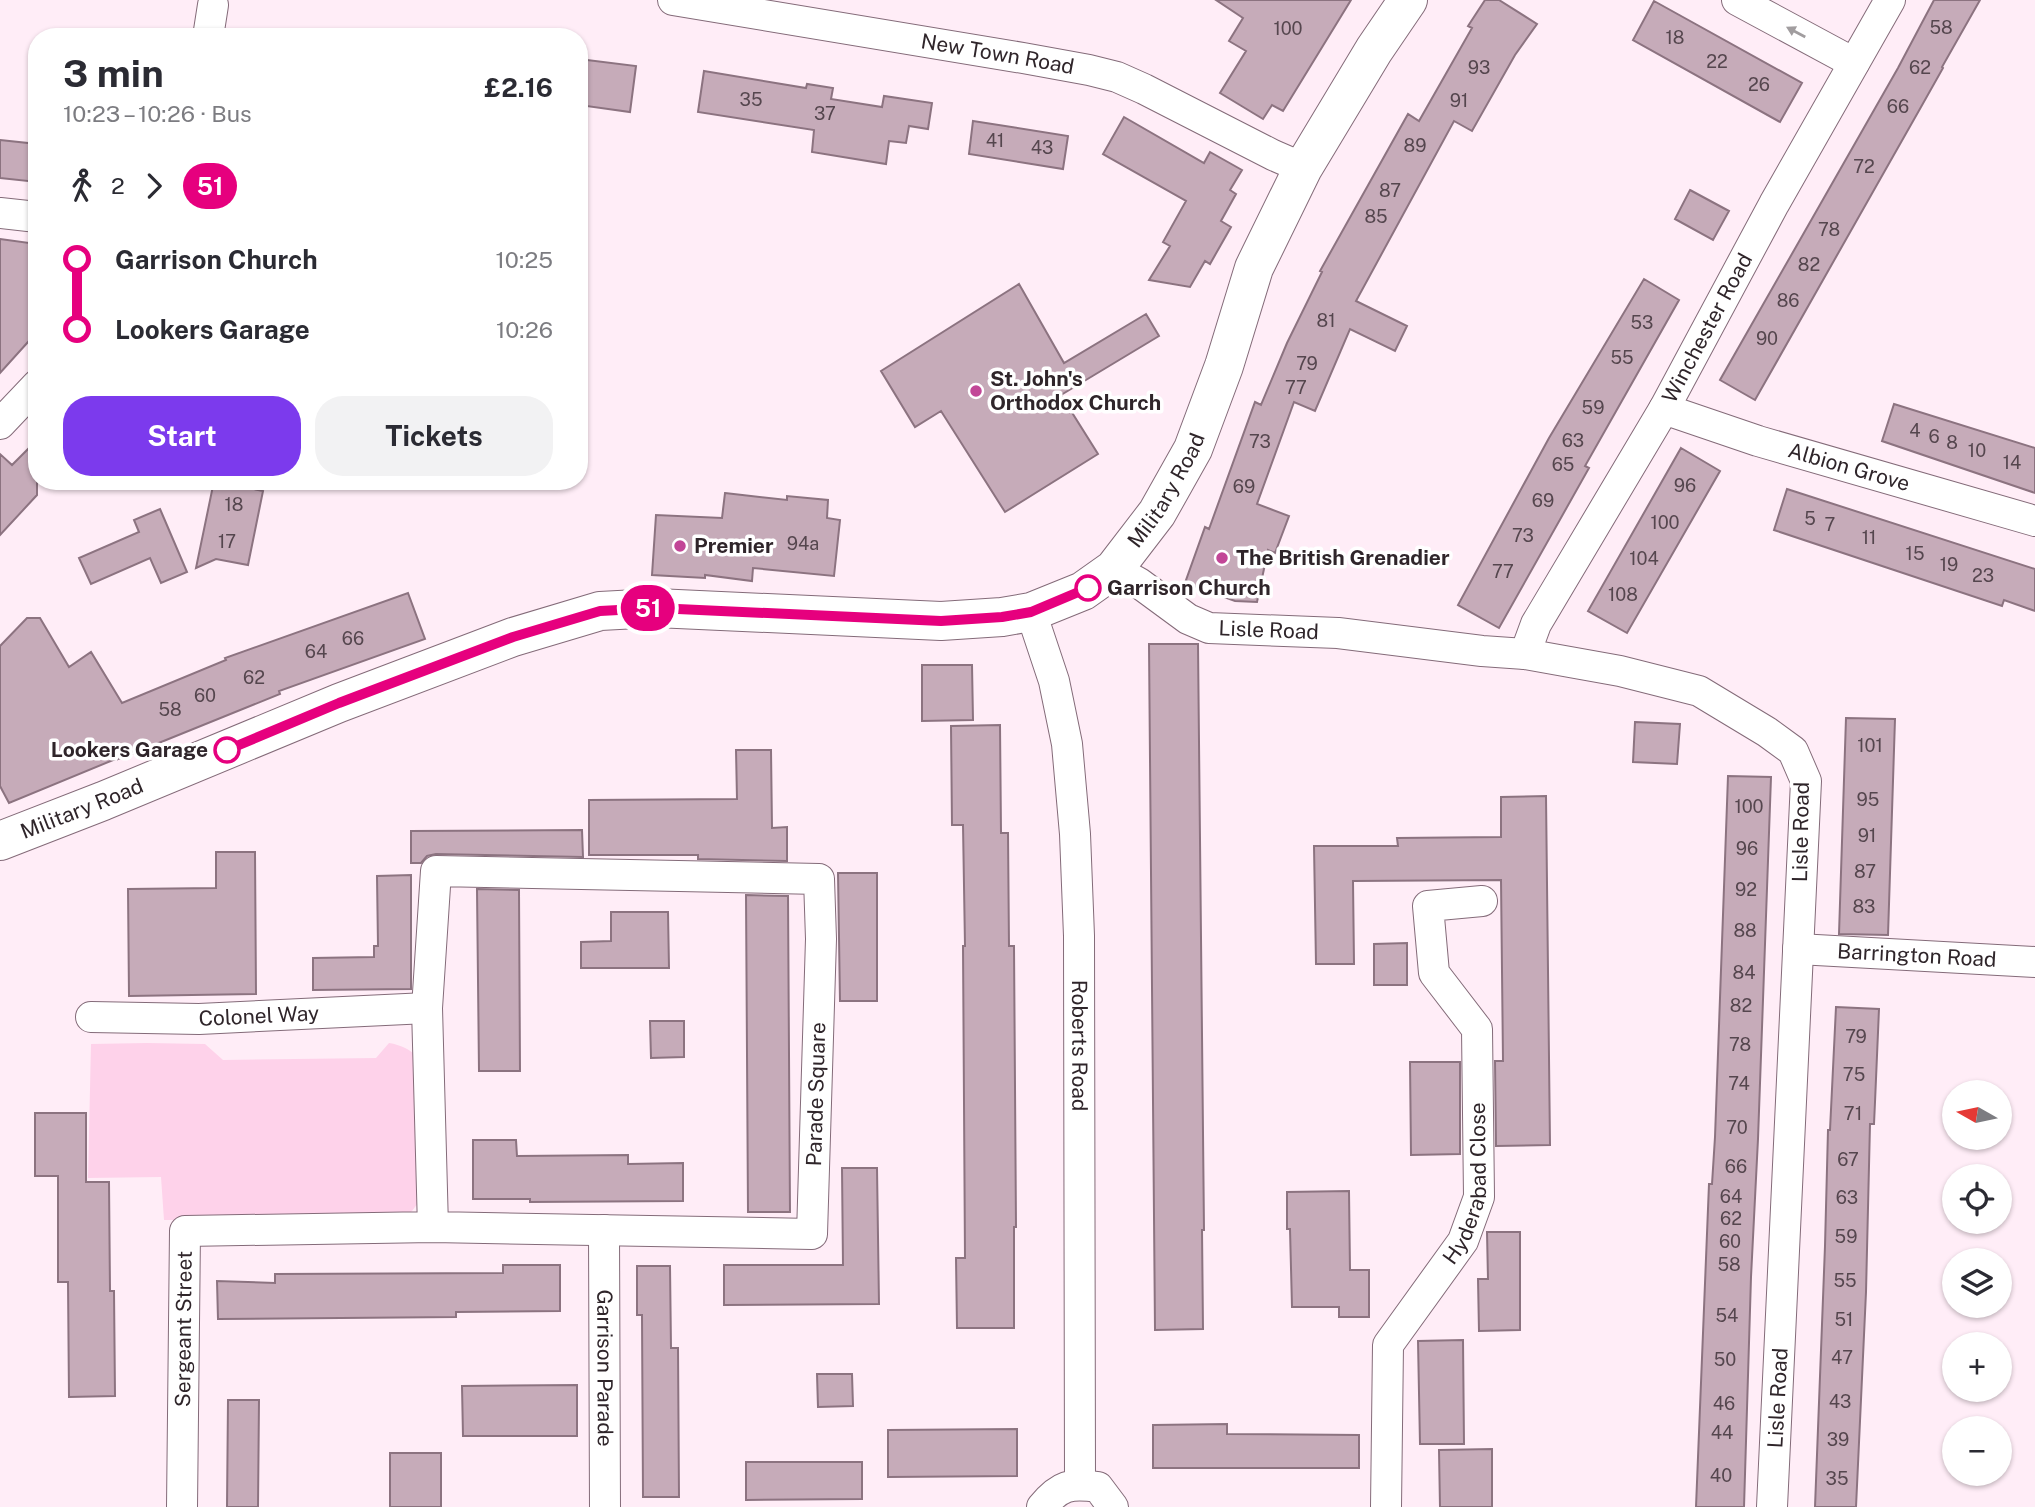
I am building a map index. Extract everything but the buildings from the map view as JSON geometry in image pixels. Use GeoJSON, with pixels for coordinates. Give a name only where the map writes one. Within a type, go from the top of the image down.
{"type":"FeatureCollection","features":[{"type":"Feature","properties":{"kind":"street","name":"New Town Road"},"geometry":{"type":"LineString","coordinates":[[673,0],[1089,69],[1144,89],[1303,168]]}},
{"type":"Feature","properties":{"kind":"street","name":"Military Road"},"geometry":{"type":"LineString","coordinates":[[0,841],[339,703],[513,637],[600,611],[656,608],[941,621],[1031,612],[1083,591],[1114,569],[1157,513],[1193,449],[1224,366],[1254,268],[1303,168],[1374,50],[1408,0]]}},
{"type":"Feature","properties":{"kind":"street"},"geometry":{"type":"LineString","coordinates":[[1737,0],[1854,63]]}},
{"type":"Feature","properties":{"kind":"street","name":"Winchester Road"},"geometry":{"type":"LineString","coordinates":[[1525,654],[1536,624],[1664,409],[1774,204],[1889,0]]}},
{"type":"Feature","properties":{"kind":"street"},"geometry":{"type":"LineString","coordinates":[[209,28],[213,5]]}},
{"type":"Feature","properties":{"kind":"street"},"geometry":{"type":"LineString","coordinates":[[0,214],[28,216]]}},
{"type":"Feature","properties":{"kind":"street"},"geometry":{"type":"LineString","coordinates":[[0,424],[28,394]]}},
{"type":"Feature","properties":{"kind":"street","name":"Albion Grove"},"geometry":{"type":"LineString","coordinates":[[1664,409],[1758,441],[2035,521]]}},
{"type":"Feature","properties":{"kind":"street","name":"Lisle Road"},"geometry":{"type":"LineString","coordinates":[[1114,569],[1139,583],[1188,619],[1209,628],[1338,633],[1525,654],[1620,671],[1699,691],[1768,732],[1793,751],[1806,781],[1772,1507]]}},
{"type":"Feature","properties":{"kind":"street","name":"Roberts Road"},"geometry":{"type":"LineString","coordinates":[[1031,612],[1054,681],[1067,744],[1075,834],[1079,950],[1080,1484]]}},
{"type":"Feature","properties":{"kind":"street","name":"Parade Square"},"geometry":{"type":"LineString","coordinates":[[436,871],[818,878],[821,939],[812,1234],[433,1227],[427,1008],[436,871]]}},
{"type":"Feature","properties":{"kind":"street","name":"Hyderabad Close"},"geometry":{"type":"LineString","coordinates":[[1386,1507],[1388,1345],[1463,1241],[1479,1197],[1477,1029],[1434,974],[1428,906],[1482,901]]}},
{"type":"Feature","properties":{"kind":"street","name":"Barrington Road"},"geometry":{"type":"LineString","coordinates":[[1798,950],[2035,962]]}},
{"type":"Feature","properties":{"kind":"street","name":"Colonel Way"},"geometry":{"type":"LineString","coordinates":[[91,1017],[199,1020],[427,1008]]}},
{"type":"Feature","properties":{"kind":"street","name":"Sergeant Street"},"geometry":{"type":"LineString","coordinates":[[182,1507],[185,1231],[433,1227]]}},
{"type":"Feature","properties":{"kind":"street","name":"Garrison Parade"},"geometry":{"type":"LineString","coordinates":[[604,1230],[605,1507]]}},
{"type":"Feature","properties":{"kind":"street"},"geometry":{"type":"LineString","coordinates":[[1042,1507],[1061,1488],[1080,1484],[1097,1487],[1113,1507]]}},
{"type":"Feature","properties":{"kind":"shaded area"},"geometry":{"type":"Polygon","coordinates":[[[389,1043],[408,1050],[418,1057],[418,1203],[402,1219],[164,1220],[161,1177],[88,1178],[91,1044],[205,1044],[223,1060],[376,1058],[389,1043]]]}},
{"type":"Feature","properties":{"kind":"bus line","name":"51"},"geometry":{"type":"LineString","coordinates":[[227,750],[339,703],[513,637],[600,611],[656,608],[941,621],[1031,612],[1088,588]]}},
{"type":"Feature","properties":{"kind":"place","name":"St. John's Orthodox Church"},"geometry":{"type":"Point","coordinates":[976,391]}},
{"type":"Feature","properties":{"kind":"place","name":"Premier"},"geometry":{"type":"Point","coordinates":[680,546]}},
{"type":"Feature","properties":{"kind":"place","name":"The British Grenadier"},"geometry":{"type":"Point","coordinates":[1222,558]}},
{"type":"Feature","properties":{"kind":"place","name":"Garrison Church"},"geometry":{"type":"Point","coordinates":[1088,588]}},
{"type":"Feature","properties":{"kind":"place","name":"Lookers Garage"},"geometry":{"type":"Point","coordinates":[227,750]}}]}
